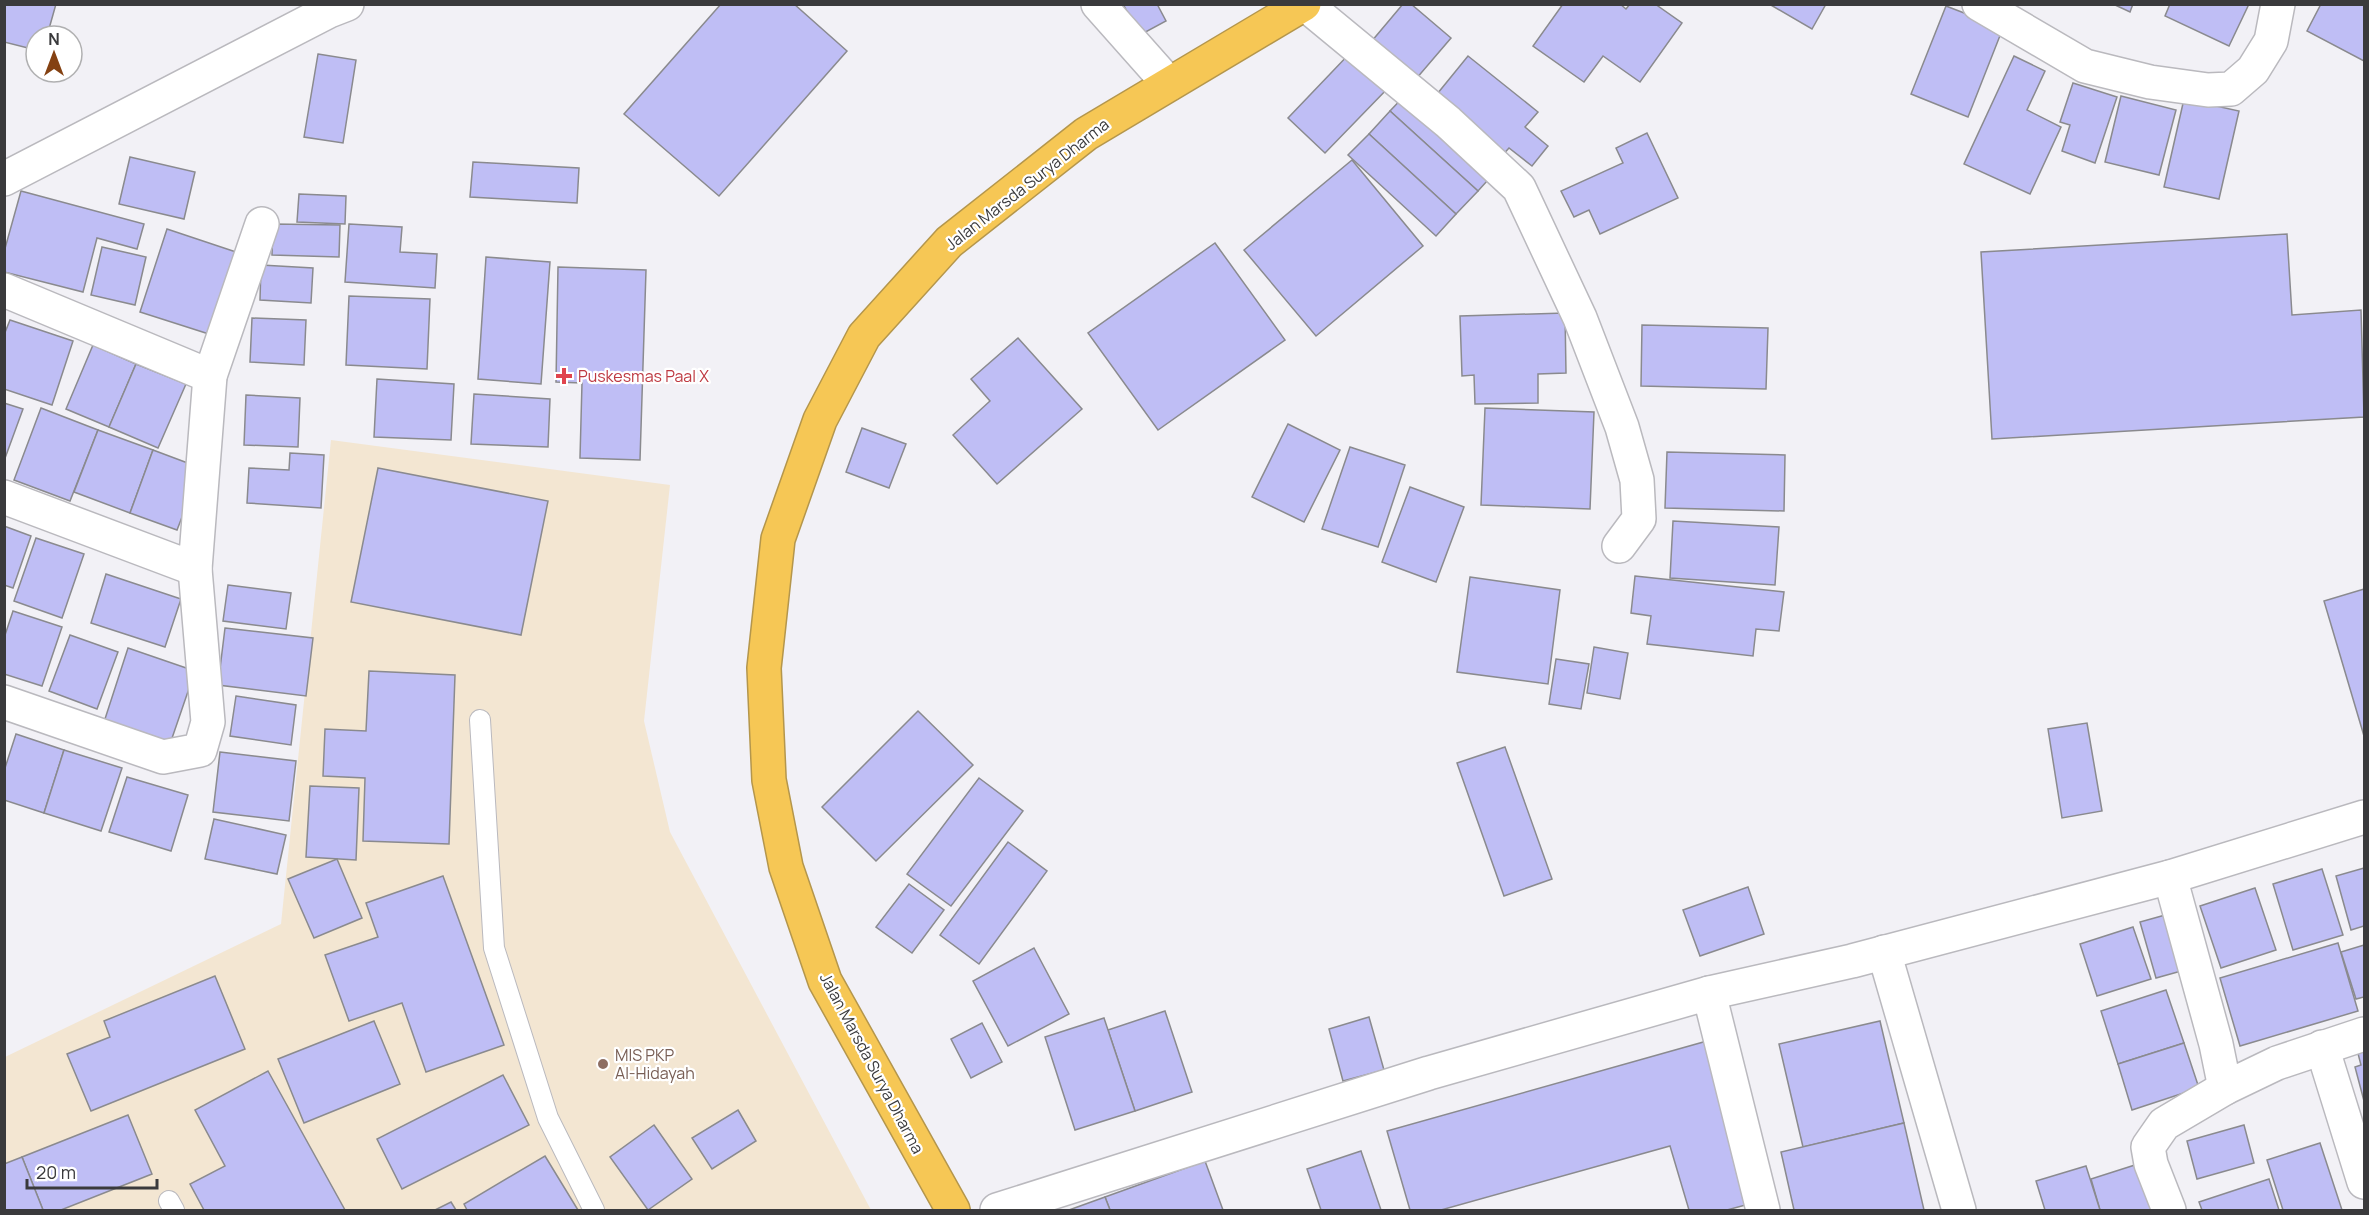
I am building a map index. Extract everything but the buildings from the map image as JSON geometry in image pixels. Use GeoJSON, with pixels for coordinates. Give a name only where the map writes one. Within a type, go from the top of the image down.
{"type":"FeatureCollection","features":[{"type":"Feature","properties":{"kind":"highway","name":"Jalan Marsda Surya Dharma"},"geometry":{"type":"LineString","coordinates":[[953,1210],[825,981],[786,867],[769,780],[764,668],[778,539],[820,420],[864,336],[949,242],[1086,134],[1304,4]]}},
{"type":"Feature","properties":{"kind":"street"},"geometry":{"type":"LineString","coordinates":[[1098,4],[1168,84]]}},
{"type":"Feature","properties":{"kind":"street"},"geometry":{"type":"LineString","coordinates":[[1304,4],[1448,122],[1519,188],[1580,318],[1625,437],[1637,480],[1639,519],[1619,546]]}},
{"type":"Feature","properties":{"kind":"street"},"geometry":{"type":"LineString","coordinates":[[1979,4],[2085,66],[2150,82],[2208,90],[2231,89],[2253,70],[2271,41],[2278,4]]}},
{"type":"Feature","properties":{"kind":"street"},"geometry":{"type":"LineString","coordinates":[[4,179],[328,7]]}},
{"type":"Feature","properties":{"kind":"street"},"geometry":{"type":"LineString","coordinates":[[4,702],[163,757],[200,750],[208,722],[195,569],[210,376],[262,224]]}},
{"type":"Feature","properties":{"kind":"street"},"geometry":{"type":"LineString","coordinates":[[4,290],[210,376]]}},
{"type":"Feature","properties":{"kind":"street"},"geometry":{"type":"LineString","coordinates":[[4,497],[195,569]]}},
{"type":"Feature","properties":{"kind":"street"},"geometry":{"type":"LineString","coordinates":[[997,1210],[1429,1073],[1709,993],[1884,952],[2170,876],[2364,817]]}},
{"type":"Feature","properties":{"kind":"street"},"geometry":{"type":"LineString","coordinates":[[2170,876],[2216,1044],[2225,1088]]}},
{"type":"Feature","properties":{"kind":"street"},"geometry":{"type":"LineString","coordinates":[[1884,952],[1959,1210]]}},
{"type":"Feature","properties":{"kind":"street"},"geometry":{"type":"LineString","coordinates":[[1709,993],[1763,1210]]}},
{"type":"Feature","properties":{"kind":"street"},"geometry":{"type":"LineString","coordinates":[[2169,1210],[2151,1164],[2148,1147],[2153,1136],[2164,1124],[2225,1088],[2277,1063],[2364,1034]]}},
{"type":"Feature","properties":{"kind":"street"},"geometry":{"type":"LineString","coordinates":[[2322,1047],[2364,1182]]}},
{"type":"Feature","properties":{"kind":"lane"},"geometry":{"type":"LineString","coordinates":[[480,720],[494,948],[548,1118],[594,1210]]}},
{"type":"Feature","properties":{"kind":"shaded area"},"geometry":{"type":"Polygon","coordinates":[[[331,440],[670,485],[644,721],[670,832],[871,1210],[5,1210],[5,1057],[281,924],[331,440]]]}},
{"type":"Feature","properties":{"kind":"place","name":"Puskesmas Paal X"},"geometry":{"type":"Point","coordinates":[564,376]}},
{"type":"Feature","properties":{"kind":"place","name":"MIS PKP Al-Hidayah"},"geometry":{"type":"Point","coordinates":[603,1064]}}]}
